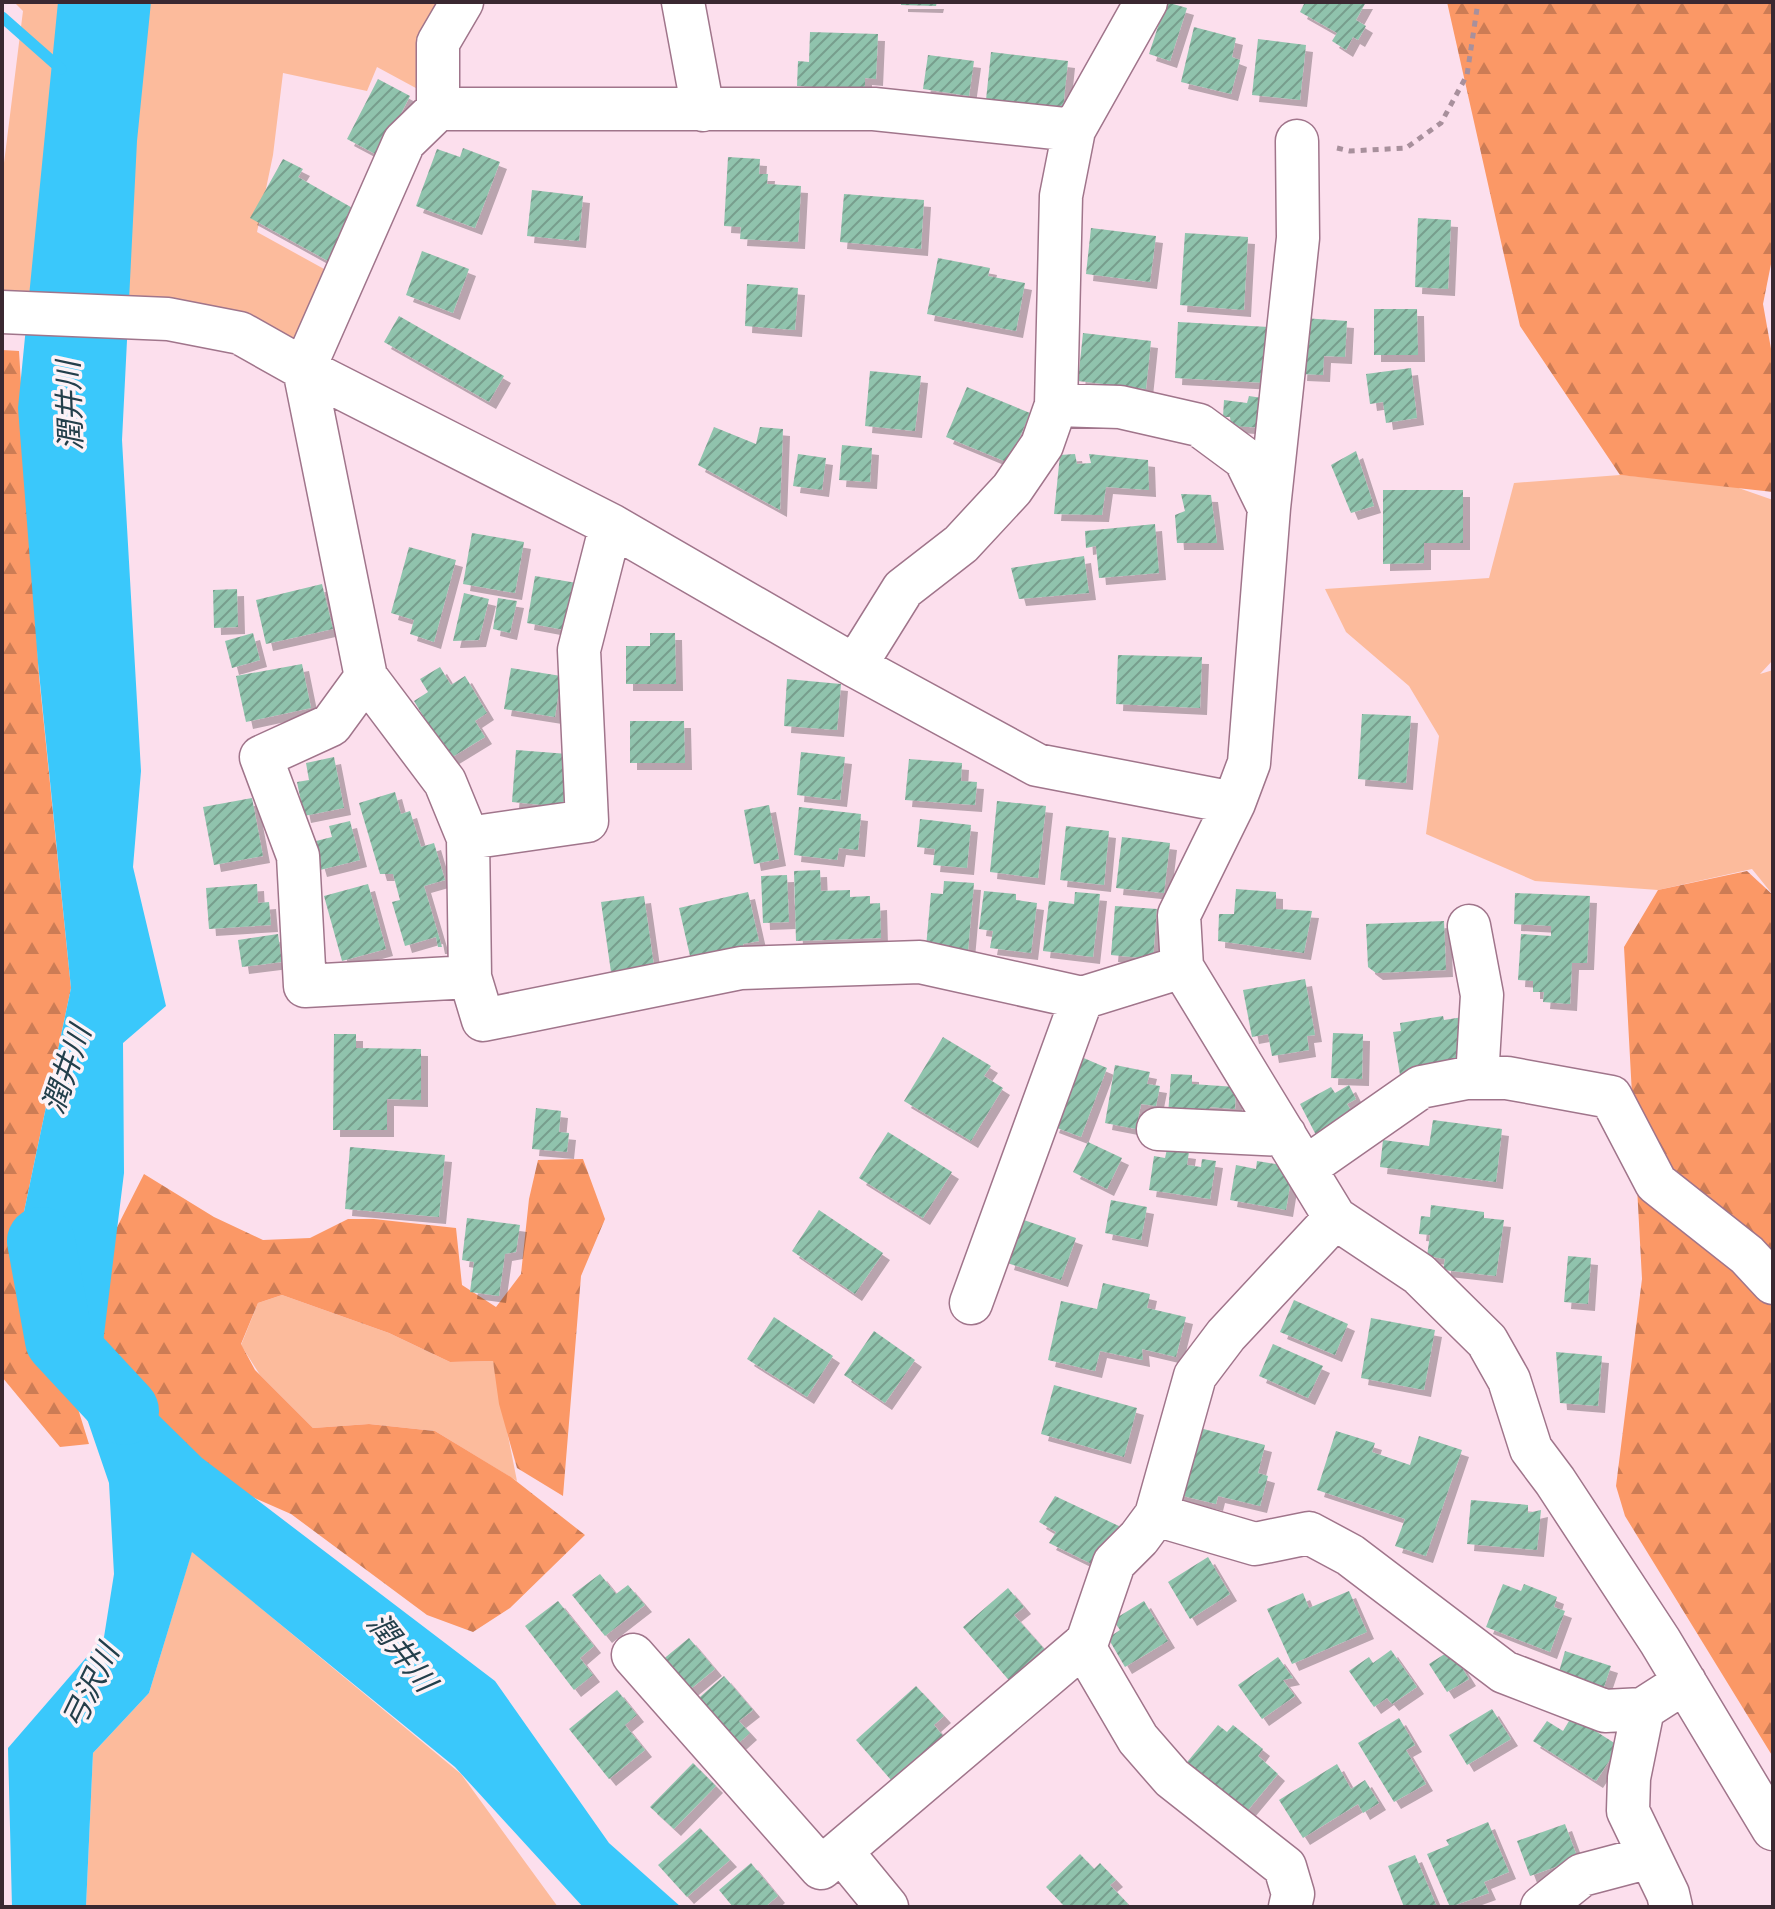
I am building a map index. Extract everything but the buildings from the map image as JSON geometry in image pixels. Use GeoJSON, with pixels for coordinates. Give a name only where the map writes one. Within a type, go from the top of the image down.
{"type":"FeatureCollection","features":[{"type":"Feature","properties":{"kind":"street"},"geometry":{"type":"LineString","coordinates":[[438,109],[438,43],[462,2]]}},
{"type":"Feature","properties":{"kind":"street"},"geometry":{"type":"LineString","coordinates":[[683,2],[703,110]]}},
{"type":"Feature","properties":{"kind":"street"},"geometry":{"type":"LineString","coordinates":[[855,666],[903,589],[961,544],[1012,489],[1042,445],[1056,405],[1061,196],[1074,130],[1146,2]]}},
{"type":"Feature","properties":{"kind":"street"},"geometry":{"type":"LineString","coordinates":[[1074,130],[874,109],[438,109],[404,142],[304,369],[366,677],[445,782],[468,838],[470,977],[483,1020],[741,968],[920,962],[1082,998],[1182,967]]}},
{"type":"Feature","properties":{"kind":"street"},"geometry":{"type":"LineString","coordinates":[[1297,141],[1298,238],[1269,508],[1249,763],[1234,803],[1179,915],[1182,967],[1335,1218],[1419,1274],[1487,1341],[1509,1380],[1531,1449],[1564,1494],[1685,1682],[1773,1829]]}},
{"type":"Feature","properties":{"kind":"street"},"geometry":{"type":"LineString","coordinates":[[2,312],[168,319],[240,333],[304,369],[611,525],[855,666],[1037,765],[1234,803]]}},
{"type":"Feature","properties":{"kind":"street"},"geometry":{"type":"LineString","coordinates":[[1056,405],[1120,407],[1199,425],[1245,459],[1269,508]]}},
{"type":"Feature","properties":{"kind":"street"},"geometry":{"type":"LineString","coordinates":[[468,838],[587,821],[579,650],[611,525]]}},
{"type":"Feature","properties":{"kind":"street"},"geometry":{"type":"LineString","coordinates":[[366,677],[331,725],[261,757],[298,856],[305,986],[470,977]]}},
{"type":"Feature","properties":{"kind":"street"},"geometry":{"type":"LineString","coordinates":[[1469,926],[1482,995],[1477,1078]]}},
{"type":"Feature","properties":{"kind":"street"},"geometry":{"type":"LineString","coordinates":[[971,1303],[1082,998]]}},
{"type":"Feature","properties":{"kind":"street"},"geometry":{"type":"LineString","coordinates":[[1158,1129],[1295,1152],[1421,1087],[1477,1078],[1507,1078],[1611,1097],[1656,1183],[1747,1255],[1773,1283]]}},
{"type":"Feature","properties":{"kind":"street"},"geometry":{"type":"LineString","coordinates":[[633,1655],[821,1868],[1087,1642],[1114,1563],[1156,1515],[1195,1376],[1226,1335],[1335,1218]]}},
{"type":"Feature","properties":{"kind":"street"},"geometry":{"type":"LineString","coordinates":[[1156,1515],[1255,1544],[1309,1533],[1350,1555],[1504,1672],[1605,1711],[1643,1709],[1685,1682]]}},
{"type":"Feature","properties":{"kind":"street"},"geometry":{"type":"LineString","coordinates":[[1083,1645],[1138,1739],[1172,1778],[1285,1867],[1293,1894],[1290,1907]]}},
{"type":"Feature","properties":{"kind":"street"},"geometry":{"type":"LineString","coordinates":[[1643,1709],[1629,1778],[1628,1811],[1668,1894],[1671,1907]]}},
{"type":"Feature","properties":{"kind":"street"},"geometry":{"type":"LineString","coordinates":[[841,1851],[887,1907]]}},
{"type":"Feature","properties":{"kind":"street"},"geometry":{"type":"LineString","coordinates":[[1542,1907],[1582,1875],[1650,1857]]}},
{"type":"Feature","properties":{"kind":"path"},"geometry":{"type":"LineString","coordinates":[[1297,141],[1350,151],[1406,148],[1441,123],[1467,75],[1478,2]]}},
{"type":"Feature","properties":{"kind":"shaded area"},"geometry":{"type":"Polygon","coordinates":[[[14,2],[459,2],[438,100],[377,67],[367,91],[283,73],[273,155],[257,232],[344,280],[304,369],[2,296],[2,179],[23,11],[14,2]]]}},
{"type":"Feature","properties":{"kind":"shaded area"},"geometry":{"type":"Polygon","coordinates":[[[1620,475],[1730,485],[1773,500],[1773,660],[1760,674],[1773,670],[1773,895],[1752,869],[1658,890],[1535,881],[1426,834],[1439,736],[1409,686],[1346,632],[1325,589],[1489,578],[1514,483],[1620,475]]]}},
{"type":"Feature","properties":{"kind":"shaded area"},"geometry":{"type":"Polygon","coordinates":[[[282,1295],[389,1333],[450,1362],[493,1361],[517,1481],[435,1431],[369,1424],[313,1428],[260,1375],[241,1345],[258,1303],[282,1295]]]}},
{"type":"Feature","properties":{"kind":"shaded area"},"geometry":{"type":"Polygon","coordinates":[[[192,1551],[461,1774],[558,1907],[86,1907],[93,1753],[149,1693],[192,1551]]]}},
{"type":"Feature","properties":{"kind":"green space"},"geometry":{"type":"Polygon","coordinates":[[[1447,2],[1773,2],[1773,254],[1763,304],[1773,360],[1773,492],[1620,475],[1520,326],[1447,2]]]}},
{"type":"Feature","properties":{"kind":"green space"},"geometry":{"type":"Polygon","coordinates":[[[2,350],[19,351],[39,676],[71,988],[21,1226],[89,1444],[60,1447],[2,1377],[2,350]]]}},
{"type":"Feature","properties":{"kind":"green space"},"geometry":{"type":"Polygon","coordinates":[[[1747,871],[1773,895],[1773,1757],[1625,1516],[1616,1486],[1642,1279],[1624,947],[1658,890],[1747,871]]]}},
{"type":"Feature","properties":{"kind":"green space"},"geometry":{"type":"Polygon","coordinates":[[[583,1159],[605,1219],[581,1276],[563,1496],[517,1468],[499,1404],[493,1361],[450,1362],[389,1333],[282,1295],[258,1303],[241,1344],[255,1370],[313,1428],[369,1424],[435,1431],[511,1477],[585,1535],[510,1608],[473,1632],[427,1615],[291,1514],[216,1481],[101,1359],[111,1239],[144,1174],[214,1217],[263,1240],[310,1238],[348,1219],[456,1228],[462,1285],[496,1307],[521,1274],[529,1199],[538,1160],[583,1159]]]}},
{"type":"Feature","properties":{"kind":"water","name":"弓沢川"},"geometry":{"type":"Polygon","coordinates":[[[58,2],[151,2],[137,141],[122,440],[141,771],[133,867],[166,1006],[123,1043],[124,1173],[101,1359],[202,1458],[495,1681],[609,1843],[681,1907],[583,1907],[455,1767],[192,1552],[149,1693],[93,1753],[86,1907],[12,1907],[8,1748],[104,1637],[114,1574],[109,1483],[21,1226],[71,988],[38,663],[18,408],[58,2]]]}},
{"type":"Feature","properties":{"kind":"waterway"},"geometry":{"type":"LineString","coordinates":[[2,17],[61,69]]}},
{"type":"Feature","properties":{"kind":"waterway","name":"潤井川"},"geometry":{"type":"LineString","coordinates":[[41,1241],[59,1340],[125,1411]]}}]}
